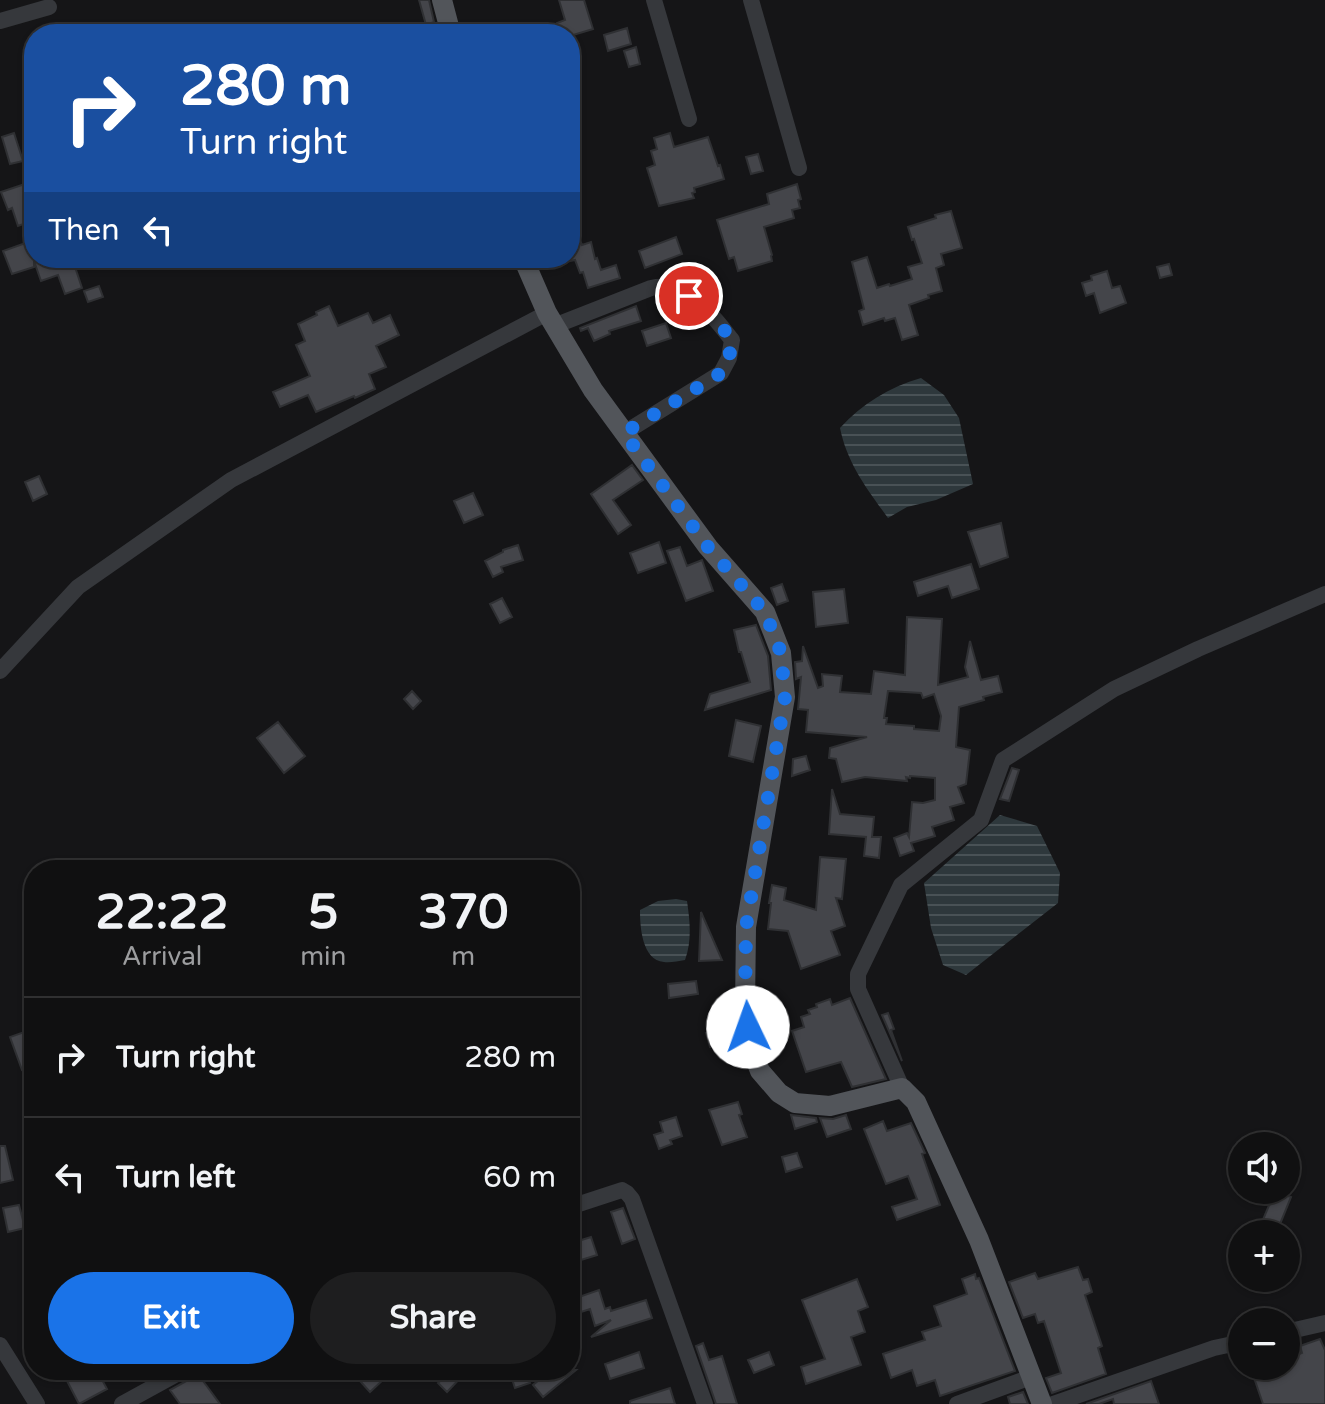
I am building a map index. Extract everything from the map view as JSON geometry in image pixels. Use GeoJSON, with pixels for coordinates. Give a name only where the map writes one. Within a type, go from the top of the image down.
{"type":"FeatureCollection","features":[{"type":"Feature","properties":{"kind":"main road"},"geometry":{"type":"LineString","coordinates":[[442,0],[448,24]]}},
{"type":"Feature","properties":{"kind":"main road"},"geometry":{"type":"LineString","coordinates":[[527,268],[550,320],[593,390],[708,547],[765,612],[781,653],[785,697],[746,927],[745,1007],[750,1046],[760,1071],[779,1093],[795,1103],[830,1106],[902,1088],[916,1102],[979,1240],[1042,1404]]}},
{"type":"Feature","properties":{"kind":"street"},"geometry":{"type":"LineString","coordinates":[[654,0],[689,119]]}},
{"type":"Feature","properties":{"kind":"street"},"geometry":{"type":"LineString","coordinates":[[751,0],[799,168]]}},
{"type":"Feature","properties":{"kind":"street"},"geometry":{"type":"LineString","coordinates":[[0,21],[49,7]]}},
{"type":"Feature","properties":{"kind":"street"},"geometry":{"type":"LineString","coordinates":[[1,669],[78,587],[231,480],[550,320],[661,285],[672,288],[707,308],[732,340],[729,358],[721,373],[624,433]]}},
{"type":"Feature","properties":{"kind":"street"},"geometry":{"type":"LineString","coordinates":[[902,1088],[858,989],[858,974],[901,885],[981,820],[1003,760],[1114,689],[1325,594]]}},
{"type":"Feature","properties":{"kind":"street"},"geometry":{"type":"LineString","coordinates":[[580,1204],[622,1190],[632,1199],[705,1404]]}},
{"type":"Feature","properties":{"kind":"street"},"geometry":{"type":"LineString","coordinates":[[1300,1329],[1325,1323]]}},
{"type":"Feature","properties":{"kind":"street"},"geometry":{"type":"LineString","coordinates":[[0,1345],[37,1404]]}},
{"type":"Feature","properties":{"kind":"street"},"geometry":{"type":"LineString","coordinates":[[1053,1404],[1228,1345]]}},
{"type":"Feature","properties":{"kind":"street"},"geometry":{"type":"LineString","coordinates":[[957,1404],[1031,1377]]}},
{"type":"Feature","properties":{"kind":"street"},"geometry":{"type":"LineString","coordinates":[[122,1404],[166,1380]]}},
{"type":"Feature","properties":{"kind":"shaded area"},"geometry":{"type":"Polygon","coordinates":[[[921,378],[944,395],[959,418],[973,484],[936,500],[907,507],[888,518],[853,464],[840,428],[877,397],[921,378]]]}},
{"type":"Feature","properties":{"kind":"shaded area"},"geometry":{"type":"Polygon","coordinates":[[[1000,815],[1037,826],[1060,873],[1058,903],[966,975],[943,965],[931,928],[924,883],[1000,815]]]}},
{"type":"Feature","properties":{"kind":"shaded area"},"geometry":{"type":"Polygon","coordinates":[[[658,901],[687,901],[689,945],[685,960],[664,962],[657,960],[647,949],[640,910],[658,901]]]}},
{"type":"Feature","properties":{"kind":"building"},"geometry":{"type":"Polygon","coordinates":[[[419,0],[429,0],[434,22],[426,24],[419,0]]]}},
{"type":"Feature","properties":{"kind":"building"},"geometry":{"type":"Polygon","coordinates":[[[559,0],[584,0],[593,29],[580,33],[580,24],[557,24],[565,20],[559,0]]]}},
{"type":"Feature","properties":{"kind":"building"},"geometry":{"type":"Polygon","coordinates":[[[627,28],[631,44],[608,51],[604,35],[627,28]]]}},
{"type":"Feature","properties":{"kind":"building"},"geometry":{"type":"Polygon","coordinates":[[[636,47],[640,64],[629,67],[624,51],[636,47]]]}},
{"type":"Feature","properties":{"kind":"building"},"geometry":{"type":"Polygon","coordinates":[[[14,133],[23,161],[10,164],[2,137],[14,133]]]}},
{"type":"Feature","properties":{"kind":"building"},"geometry":{"type":"Polygon","coordinates":[[[670,133],[674,147],[708,137],[724,179],[694,188],[694,198],[659,206],[647,168],[655,165],[651,151],[657,149],[654,138],[670,133]]]}},
{"type":"Feature","properties":{"kind":"building"},"geometry":{"type":"Polygon","coordinates":[[[758,154],[763,171],[751,174],[746,157],[758,154]]]}},
{"type":"Feature","properties":{"kind":"building"},"geometry":{"type":"Polygon","coordinates":[[[24,184],[24,224],[18,226],[12,208],[8,210],[1,192],[24,184]]]}},
{"type":"Feature","properties":{"kind":"building"},"geometry":{"type":"Polygon","coordinates":[[[797,184],[801,199],[798,200],[800,208],[792,210],[794,218],[764,227],[772,261],[738,271],[734,257],[729,259],[717,220],[769,204],[767,194],[797,184]]]}},
{"type":"Feature","properties":{"kind":"building"},"geometry":{"type":"Polygon","coordinates":[[[951,211],[962,248],[941,254],[944,265],[936,268],[942,291],[909,305],[918,335],[902,340],[895,318],[863,325],[859,311],[864,309],[852,262],[867,257],[877,288],[912,279],[908,267],[922,263],[908,227],[951,211]]]}},
{"type":"Feature","properties":{"kind":"building"},"geometry":{"type":"Polygon","coordinates":[[[676,237],[682,254],[645,268],[639,251],[676,237]]]}},
{"type":"Feature","properties":{"kind":"building"},"geometry":{"type":"Polygon","coordinates":[[[580,240],[582,245],[591,242],[601,270],[616,265],[620,278],[588,288],[583,272],[580,273],[580,240]]]}},
{"type":"Feature","properties":{"kind":"building"},"geometry":{"type":"Polygon","coordinates":[[[24,244],[24,268],[31,268],[12,274],[3,251],[24,244]]]}},
{"type":"Feature","properties":{"kind":"building"},"geometry":{"type":"Polygon","coordinates":[[[1169,264],[1172,275],[1160,278],[1157,267],[1169,264]]]}},
{"type":"Feature","properties":{"kind":"building"},"geometry":{"type":"Polygon","coordinates":[[[36,268],[75,268],[82,288],[65,294],[58,275],[41,281],[36,268]]]}},
{"type":"Feature","properties":{"kind":"building"},"geometry":{"type":"Polygon","coordinates":[[[1107,271],[1112,288],[1120,286],[1126,303],[1100,313],[1094,293],[1086,296],[1082,283],[1092,280],[1091,276],[1107,271]]]}},
{"type":"Feature","properties":{"kind":"building"},"geometry":{"type":"Polygon","coordinates":[[[99,286],[103,297],[88,302],[84,291],[99,286]]]}},
{"type":"Feature","properties":{"kind":"building"},"geometry":{"type":"Polygon","coordinates":[[[329,306],[338,326],[368,313],[373,323],[390,315],[399,335],[376,346],[386,367],[369,374],[375,389],[355,398],[316,412],[308,395],[280,407],[273,392],[310,376],[296,345],[305,341],[298,324],[329,306]]]}},
{"type":"Feature","properties":{"kind":"building"},"geometry":{"type":"Polygon","coordinates":[[[636,306],[641,321],[609,331],[610,334],[594,341],[588,328],[581,331],[580,328],[636,306]]]}},
{"type":"Feature","properties":{"kind":"building"},"geometry":{"type":"Polygon","coordinates":[[[666,323],[671,338],[647,346],[642,331],[666,323]]]}},
{"type":"Feature","properties":{"kind":"building"},"geometry":{"type":"Polygon","coordinates":[[[632,465],[643,480],[613,500],[631,525],[618,534],[591,494],[632,465]]]}},
{"type":"Feature","properties":{"kind":"building"},"geometry":{"type":"Polygon","coordinates":[[[39,476],[47,494],[33,501],[25,482],[39,476]]]}},
{"type":"Feature","properties":{"kind":"building"},"geometry":{"type":"Polygon","coordinates":[[[473,493],[483,515],[464,523],[454,501],[473,493]]]}},
{"type":"Feature","properties":{"kind":"building"},"geometry":{"type":"Polygon","coordinates":[[[1001,523],[1008,557],[980,567],[968,532],[1001,523]]]}},
{"type":"Feature","properties":{"kind":"building"},"geometry":{"type":"Polygon","coordinates":[[[659,542],[666,563],[638,573],[630,553],[659,542]]]}},
{"type":"Feature","properties":{"kind":"building"},"geometry":{"type":"Polygon","coordinates":[[[518,545],[523,560],[501,567],[503,572],[493,577],[485,561],[518,545]]]}},
{"type":"Feature","properties":{"kind":"building"},"geometry":{"type":"Polygon","coordinates":[[[680,547],[687,566],[702,560],[713,591],[686,601],[667,551],[680,547]]]}},
{"type":"Feature","properties":{"kind":"building"},"geometry":{"type":"Polygon","coordinates":[[[971,564],[979,589],[952,598],[948,586],[918,596],[914,582],[971,564]]]}},
{"type":"Feature","properties":{"kind":"building"},"geometry":{"type":"Polygon","coordinates":[[[782,584],[788,601],[777,605],[771,588],[782,584]]]}},
{"type":"Feature","properties":{"kind":"building"},"geometry":{"type":"Polygon","coordinates":[[[844,589],[848,623],[816,627],[813,592],[844,589]]]}},
{"type":"Feature","properties":{"kind":"building"},"geometry":{"type":"Polygon","coordinates":[[[502,598],[512,617],[500,623],[490,604],[502,598]]]}},
{"type":"Feature","properties":{"kind":"building"},"geometry":{"type":"Polygon","coordinates":[[[907,617],[942,619],[938,685],[968,677],[965,667],[970,641],[981,680],[998,676],[1002,692],[959,707],[956,747],[970,750],[966,784],[958,787],[964,803],[950,807],[954,820],[932,827],[935,836],[911,843],[914,851],[900,856],[894,838],[907,833],[909,837],[912,802],[935,800],[935,778],[910,776],[906,777],[907,781],[865,777],[842,782],[836,759],[829,758],[830,748],[867,737],[806,732],[808,710],[798,709],[801,677],[796,679],[795,662],[802,661],[803,646],[818,688],[823,686],[822,674],[842,676],[840,692],[871,694],[874,671],[905,675],[907,617]],[[888,691],[886,724],[939,731],[941,716],[934,694],[923,698],[921,693],[888,691]]]}},
{"type":"Feature","properties":{"kind":"building"},"geometry":{"type":"Polygon","coordinates":[[[756,625],[768,656],[771,690],[705,710],[710,694],[750,682],[734,630],[756,625]]]}},
{"type":"Feature","properties":{"kind":"building"},"geometry":{"type":"Polygon","coordinates":[[[412,691],[421,701],[413,709],[404,699],[412,691]]]}},
{"type":"Feature","properties":{"kind":"building"},"geometry":{"type":"Polygon","coordinates":[[[736,720],[761,726],[753,762],[729,756],[736,720]]]}},
{"type":"Feature","properties":{"kind":"building"},"geometry":{"type":"Polygon","coordinates":[[[278,722],[305,756],[284,773],[257,738],[278,722]]]}},
{"type":"Feature","properties":{"kind":"building"},"geometry":{"type":"Polygon","coordinates":[[[806,756],[810,770],[792,776],[793,759],[806,756]]]}},
{"type":"Feature","properties":{"kind":"building"},"geometry":{"type":"Polygon","coordinates":[[[1012,768],[1019,770],[1009,801],[1000,799],[1012,768]]]}},
{"type":"Feature","properties":{"kind":"building"},"geometry":{"type":"Polygon","coordinates":[[[832,789],[840,814],[874,817],[872,837],[881,837],[879,858],[864,856],[866,837],[829,834],[832,789]]]}},
{"type":"Feature","properties":{"kind":"building"},"geometry":{"type":"Polygon","coordinates":[[[820,857],[846,859],[842,899],[836,898],[845,926],[831,931],[840,955],[801,969],[788,931],[768,929],[772,885],[786,888],[784,900],[816,910],[820,857]]]}},
{"type":"Feature","properties":{"kind":"building"},"geometry":{"type":"Polygon","coordinates":[[[701,912],[722,960],[699,961],[701,912]]]}},
{"type":"Feature","properties":{"kind":"building"},"geometry":{"type":"Polygon","coordinates":[[[696,981],[698,994],[669,998],[668,984],[696,981]]]}},
{"type":"Feature","properties":{"kind":"building"},"geometry":{"type":"Polygon","coordinates":[[[850,998],[886,1079],[852,1087],[841,1062],[806,1072],[792,1031],[804,1027],[801,1017],[810,1014],[808,1010],[817,1007],[816,1004],[830,999],[832,1005],[850,998]]]}},
{"type":"Feature","properties":{"kind":"building"},"geometry":{"type":"Polygon","coordinates":[[[888,1013],[894,1029],[891,1030],[902,1061],[882,1015],[888,1013]]]}},
{"type":"Feature","properties":{"kind":"building"},"geometry":{"type":"Polygon","coordinates":[[[725,1028],[729,1043],[710,1047],[706,1033],[725,1028]]]}},
{"type":"Feature","properties":{"kind":"building"},"geometry":{"type":"Polygon","coordinates":[[[24,1032],[24,1069],[22,1070],[10,1037],[24,1032]]]}},
{"type":"Feature","properties":{"kind":"building"},"geometry":{"type":"Polygon","coordinates":[[[738,1102],[747,1137],[722,1145],[709,1110],[738,1102]]]}},
{"type":"Feature","properties":{"kind":"building"},"geometry":{"type":"Polygon","coordinates":[[[791,1115],[816,1118],[817,1122],[795,1129],[791,1115]]]}},
{"type":"Feature","properties":{"kind":"building"},"geometry":{"type":"Polygon","coordinates":[[[846,1115],[851,1129],[827,1137],[820,1118],[833,1119],[846,1115]]]}},
{"type":"Feature","properties":{"kind":"building"},"geometry":{"type":"Polygon","coordinates":[[[676,1117],[682,1136],[670,1140],[672,1144],[659,1149],[654,1135],[663,1132],[660,1122],[676,1117]]]}},
{"type":"Feature","properties":{"kind":"building"},"geometry":{"type":"Polygon","coordinates":[[[883,1121],[887,1131],[911,1123],[925,1153],[922,1154],[940,1205],[897,1220],[892,1207],[917,1199],[908,1176],[886,1184],[864,1129],[883,1121]]]}},
{"type":"Feature","properties":{"kind":"building"},"geometry":{"type":"Polygon","coordinates":[[[0,1146],[5,1146],[13,1180],[0,1183],[0,1146]]]}},
{"type":"Feature","properties":{"kind":"building"},"geometry":{"type":"Polygon","coordinates":[[[797,1153],[802,1167],[786,1172],[782,1157],[797,1153]]]}},
{"type":"Feature","properties":{"kind":"building"},"geometry":{"type":"Polygon","coordinates":[[[1270,1204],[1288,1204],[1282,1220],[1263,1220],[1270,1204]]]}},
{"type":"Feature","properties":{"kind":"building"},"geometry":{"type":"Polygon","coordinates":[[[19,1205],[24,1228],[8,1232],[3,1208],[19,1205]]]}},
{"type":"Feature","properties":{"kind":"building"},"geometry":{"type":"Polygon","coordinates":[[[623,1208],[635,1239],[622,1244],[611,1212],[623,1208]]]}},
{"type":"Feature","properties":{"kind":"building"},"geometry":{"type":"Polygon","coordinates":[[[591,1237],[597,1255],[581,1260],[580,1240],[591,1237]]]}},
{"type":"Feature","properties":{"kind":"building"},"geometry":{"type":"Polygon","coordinates":[[[1078,1267],[1083,1280],[1088,1279],[1092,1292],[1085,1295],[1102,1346],[1098,1348],[1106,1374],[1052,1393],[1046,1378],[1061,1373],[1044,1321],[1038,1323],[1035,1314],[1023,1318],[1009,1282],[1035,1273],[1038,1279],[1078,1267]]]}},
{"type":"Feature","properties":{"kind":"building"},"geometry":{"type":"Polygon","coordinates":[[[975,1274],[1015,1371],[940,1396],[935,1380],[917,1386],[912,1370],[891,1378],[883,1354],[925,1340],[922,1332],[941,1326],[934,1306],[967,1294],[962,1279],[975,1274]]]}},
{"type":"Feature","properties":{"kind":"building"},"geometry":{"type":"Polygon","coordinates":[[[857,1279],[868,1307],[858,1311],[865,1332],[851,1337],[861,1365],[806,1384],[801,1367],[825,1359],[802,1300],[857,1279]]]}},
{"type":"Feature","properties":{"kind":"building"},"geometry":{"type":"Polygon","coordinates":[[[599,1290],[605,1309],[610,1307],[611,1311],[646,1300],[652,1318],[591,1337],[611,1320],[595,1326],[590,1309],[580,1312],[580,1297],[599,1290]]]}},
{"type":"Feature","properties":{"kind":"building"},"geometry":{"type":"Polygon","coordinates":[[[1320,1339],[1325,1350],[1325,1404],[1263,1404],[1255,1380],[1300,1380],[1300,1346],[1320,1339]]]}},
{"type":"Feature","properties":{"kind":"building"},"geometry":{"type":"Polygon","coordinates":[[[703,1343],[709,1360],[722,1356],[737,1404],[716,1404],[696,1346],[703,1343]]]}},
{"type":"Feature","properties":{"kind":"building"},"geometry":{"type":"Polygon","coordinates":[[[639,1352],[644,1368],[610,1379],[605,1364],[639,1352]]]}},
{"type":"Feature","properties":{"kind":"building"},"geometry":{"type":"Polygon","coordinates":[[[769,1352],[774,1365],[754,1373],[748,1360],[769,1352]]]}},
{"type":"Feature","properties":{"kind":"building"},"geometry":{"type":"Polygon","coordinates":[[[67,1380],[102,1380],[107,1389],[79,1404],[67,1380]]]}},
{"type":"Feature","properties":{"kind":"building"},"geometry":{"type":"Polygon","coordinates":[[[188,1380],[202,1380],[220,1404],[180,1404],[170,1390],[188,1380]]]}},
{"type":"Feature","properties":{"kind":"building"},"geometry":{"type":"Polygon","coordinates":[[[361,1380],[383,1380],[370,1392],[361,1380]]]}},
{"type":"Feature","properties":{"kind":"building"},"geometry":{"type":"Polygon","coordinates":[[[441,1380],[458,1380],[447,1392],[438,1383],[441,1380]]]}},
{"type":"Feature","properties":{"kind":"building"},"geometry":{"type":"Polygon","coordinates":[[[512,1380],[529,1380],[530,1383],[515,1388],[512,1380]]]}},
{"type":"Feature","properties":{"kind":"building"},"geometry":{"type":"Polygon","coordinates":[[[539,1380],[564,1380],[543,1397],[533,1385],[539,1380]]]}},
{"type":"Feature","properties":{"kind":"building"},"geometry":{"type":"Polygon","coordinates":[[[1151,1381],[1159,1404],[1114,1404],[1113,1399],[1086,1404],[1151,1381]]]}},
{"type":"Feature","properties":{"kind":"building"},"geometry":{"type":"Polygon","coordinates":[[[670,1388],[675,1404],[630,1404],[630,1401],[670,1388]]]}},
{"type":"Feature","properties":{"kind":"building"},"geometry":{"type":"Polygon","coordinates":[[[1023,1392],[1028,1404],[1010,1404],[1008,1397],[1023,1392]]]}},
{"type":"Feature","properties":{"kind":"route"},"geometry":{"type":"LineString","coordinates":[[689,296],[707,308],[732,340],[729,358],[721,373],[624,433],[708,547],[765,612],[781,653],[785,697],[746,927],[745,1007],[748,1027]]}}]}
